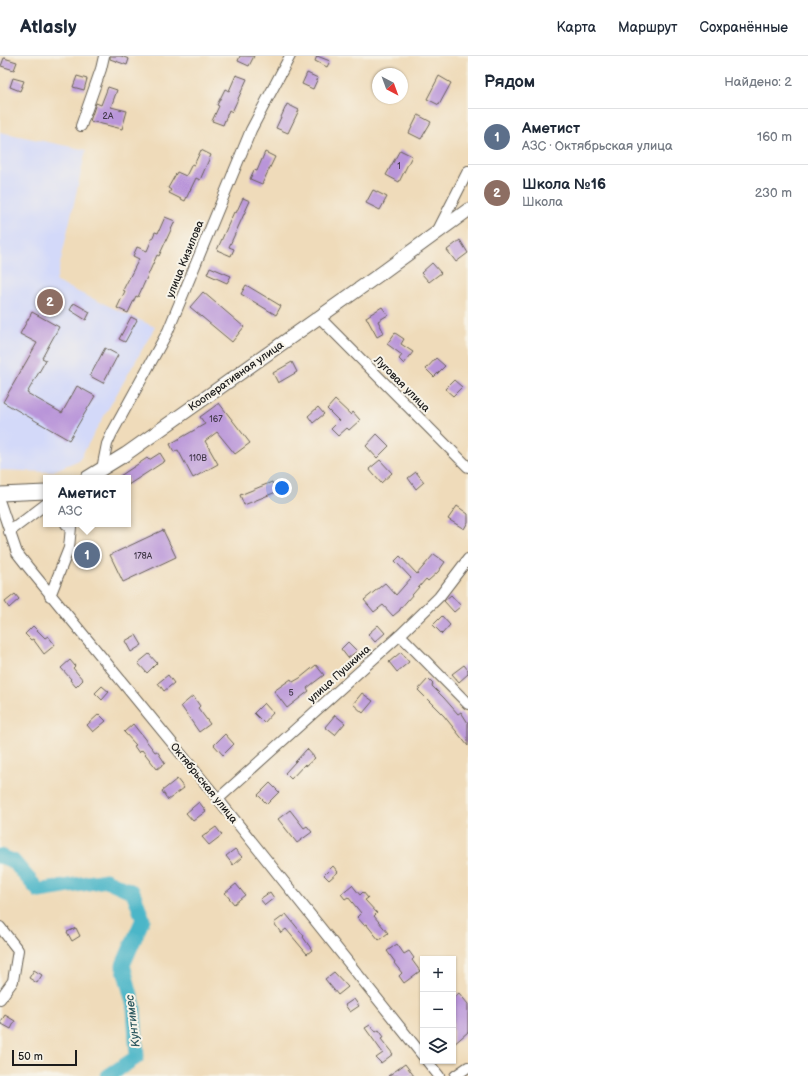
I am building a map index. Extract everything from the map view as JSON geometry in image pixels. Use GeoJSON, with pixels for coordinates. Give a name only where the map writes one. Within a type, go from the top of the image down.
{"type":"FeatureCollection","features":[{"type":"Feature","properties":{"kind":"main road","name":"Кооперативная улица"},"geometry":{"type":"LineString","coordinates":[[93,475],[126,454],[384,272],[468,210]]}},
{"type":"Feature","properties":{"kind":"main road"},"geometry":{"type":"LineString","coordinates":[[0,494],[43,492]]}},
{"type":"Feature","properties":{"kind":"street"},"geometry":{"type":"LineString","coordinates":[[81,126],[101,69],[104,56]]}},
{"type":"Feature","properties":{"kind":"street","name":"улица Кизилова"},"geometry":{"type":"LineString","coordinates":[[102,470],[107,444],[168,331],[251,130],[290,56]]}},
{"type":"Feature","properties":{"kind":"street"},"geometry":{"type":"LineString","coordinates":[[438,232],[468,171]]}},
{"type":"Feature","properties":{"kind":"street","name":"Луговая улица"},"geometry":{"type":"LineString","coordinates":[[319,317],[468,467]]}},
{"type":"Feature","properties":{"kind":"street","name":"Октябрьская улица"},"geometry":{"type":"LineString","coordinates":[[0,503],[17,553],[50,596],[218,799],[420,1052]]}},
{"type":"Feature","properties":{"kind":"street"},"geometry":{"type":"LineString","coordinates":[[9,532],[43,509]]}},
{"type":"Feature","properties":{"kind":"street"},"geometry":{"type":"LineString","coordinates":[[50,596],[69,548],[72,527]]}},
{"type":"Feature","properties":{"kind":"street","name":"улица Пушкина"},"geometry":{"type":"LineString","coordinates":[[218,799],[400,635],[439,597],[468,559]]}},
{"type":"Feature","properties":{"kind":"street"},"geometry":{"type":"LineString","coordinates":[[400,635],[468,704]]}},
{"type":"Feature","properties":{"kind":"street"},"geometry":{"type":"LineString","coordinates":[[0,927],[18,950],[13,980],[0,999]]}},
{"type":"Feature","properties":{"kind":"street"},"geometry":{"type":"LineString","coordinates":[[429,1064],[439,1076]]}},
{"type":"Feature","properties":{"kind":"street"},"geometry":{"type":"LineString","coordinates":[[455,1076],[468,1066]]}},
{"type":"Feature","properties":{"kind":"shaded area"},"geometry":{"type":"Polygon","coordinates":[[[0,132],[86,150],[56,282],[155,327],[79,460],[51,472],[0,470],[0,132]]]}},
{"type":"Feature","properties":{"kind":"building"},"geometry":{"type":"Polygon","coordinates":[[[110,56],[121,56],[129,59],[127,65],[110,59],[110,56]]]}},
{"type":"Feature","properties":{"kind":"building"},"geometry":{"type":"Polygon","coordinates":[[[240,56],[254,56],[249,66],[238,61],[240,56]]]}},
{"type":"Feature","properties":{"kind":"building"},"geometry":{"type":"Polygon","coordinates":[[[317,56],[330,61],[327,67],[315,61],[317,56]]]}},
{"type":"Feature","properties":{"kind":"building"},"geometry":{"type":"Polygon","coordinates":[[[4,58],[17,62],[14,70],[1,66],[4,58]]]}},
{"type":"Feature","properties":{"kind":"building"},"geometry":{"type":"Polygon","coordinates":[[[307,73],[318,78],[313,89],[302,84],[307,73]]]}},
{"type":"Feature","properties":{"kind":"building"},"geometry":{"type":"Polygon","coordinates":[[[236,75],[247,79],[232,112],[229,110],[223,125],[212,121],[219,106],[217,105],[225,89],[229,91],[236,75]]]}},
{"type":"Feature","properties":{"kind":"building"},"geometry":{"type":"Polygon","coordinates":[[[77,76],[87,79],[84,90],[73,87],[77,76]]]}},
{"type":"Feature","properties":{"kind":"building"},"geometry":{"type":"Polygon","coordinates":[[[439,76],[451,83],[439,105],[427,99],[439,76]]]}},
{"type":"Feature","properties":{"kind":"building"},"geometry":{"type":"Polygon","coordinates":[[[13,78],[24,81],[20,91],[10,87],[13,78]]]}},
{"type":"Feature","properties":{"kind":"building"},"geometry":{"type":"Polygon","coordinates":[[[108,87],[117,90],[111,107],[127,111],[122,129],[90,121],[96,103],[101,105],[108,87]]]}},
{"type":"Feature","properties":{"kind":"building"},"geometry":{"type":"Polygon","coordinates":[[[287,104],[299,110],[288,133],[276,128],[287,104]]]}},
{"type":"Feature","properties":{"kind":"building"},"geometry":{"type":"Polygon","coordinates":[[[418,115],[431,122],[421,139],[409,133],[418,115]]]}},
{"type":"Feature","properties":{"kind":"building"},"geometry":{"type":"Polygon","coordinates":[[[201,150],[211,155],[200,180],[196,178],[185,201],[169,193],[171,190],[168,188],[177,172],[186,176],[192,164],[194,165],[201,150]]]}},
{"type":"Feature","properties":{"kind":"building"},"geometry":{"type":"Polygon","coordinates":[[[400,150],[412,156],[399,182],[386,175],[400,150]]]}},
{"type":"Feature","properties":{"kind":"building"},"geometry":{"type":"Polygon","coordinates":[[[265,152],[275,157],[262,184],[250,179],[254,170],[257,171],[265,152]]]}},
{"type":"Feature","properties":{"kind":"building"},"geometry":{"type":"Polygon","coordinates":[[[373,190],[387,197],[380,210],[366,203],[373,190]]]}},
{"type":"Feature","properties":{"kind":"building"},"geometry":{"type":"Polygon","coordinates":[[[243,198],[250,201],[229,247],[234,249],[231,256],[217,250],[234,212],[236,213],[243,198]]]}},
{"type":"Feature","properties":{"kind":"building"},"geometry":{"type":"Polygon","coordinates":[[[165,217],[175,221],[159,256],[157,255],[138,297],[136,296],[128,313],[117,308],[125,291],[123,290],[139,259],[133,256],[137,247],[147,251],[155,232],[158,233],[165,217]]]}},
{"type":"Feature","properties":{"kind":"building"},"geometry":{"type":"Polygon","coordinates":[[[460,240],[468,253],[456,262],[447,250],[460,240]]]}},
{"type":"Feature","properties":{"kind":"building"},"geometry":{"type":"Polygon","coordinates":[[[432,263],[441,273],[429,282],[421,273],[432,263]]]}},
{"type":"Feature","properties":{"kind":"building"},"geometry":{"type":"Polygon","coordinates":[[[210,267],[231,276],[227,283],[207,274],[210,267]]]}},
{"type":"Feature","properties":{"kind":"building"},"geometry":{"type":"Polygon","coordinates":[[[246,285],[281,306],[276,315],[241,294],[246,285]]]}},
{"type":"Feature","properties":{"kind":"building"},"geometry":{"type":"Polygon","coordinates":[[[203,292],[244,327],[232,342],[190,307],[203,292]]]}},
{"type":"Feature","properties":{"kind":"building"},"geometry":{"type":"Polygon","coordinates":[[[74,303],[90,312],[86,320],[70,310],[74,303]]]}},
{"type":"Feature","properties":{"kind":"building"},"geometry":{"type":"Polygon","coordinates":[[[382,307],[388,315],[378,321],[384,333],[377,337],[366,317],[382,307]]]}},
{"type":"Feature","properties":{"kind":"building"},"geometry":{"type":"Polygon","coordinates":[[[32,312],[59,327],[42,358],[46,360],[27,393],[62,413],[77,386],[95,396],[69,440],[3,402],[37,343],[20,334],[32,312]]]}},
{"type":"Feature","properties":{"kind":"building"},"geometry":{"type":"Polygon","coordinates":[[[131,317],[137,320],[125,342],[119,339],[131,317]]]}},
{"type":"Feature","properties":{"kind":"building"},"geometry":{"type":"Polygon","coordinates":[[[395,333],[404,339],[401,344],[413,352],[404,364],[399,359],[402,355],[387,344],[395,333]]]}},
{"type":"Feature","properties":{"kind":"building"},"geometry":{"type":"Polygon","coordinates":[[[105,348],[118,355],[103,383],[90,376],[105,348]]]}},
{"type":"Feature","properties":{"kind":"building"},"geometry":{"type":"Polygon","coordinates":[[[436,358],[445,366],[434,377],[426,369],[436,358]]]}},
{"type":"Feature","properties":{"kind":"building"},"geometry":{"type":"Polygon","coordinates":[[[292,362],[297,372],[278,383],[273,373],[292,362]]]}},
{"type":"Feature","properties":{"kind":"building"},"geometry":{"type":"Polygon","coordinates":[[[454,380],[462,387],[453,396],[445,389],[454,380]]]}},
{"type":"Feature","properties":{"kind":"building"},"geometry":{"type":"Polygon","coordinates":[[[335,400],[351,415],[353,412],[360,420],[349,430],[347,428],[338,436],[331,429],[339,421],[327,409],[335,400]]]}},
{"type":"Feature","properties":{"kind":"building"},"geometry":{"type":"Polygon","coordinates":[[[219,403],[250,443],[235,454],[217,432],[205,441],[218,464],[193,478],[178,450],[174,452],[170,444],[205,424],[200,417],[219,403]]]}},
{"type":"Feature","properties":{"kind":"building"},"geometry":{"type":"Polygon","coordinates":[[[318,407],[324,414],[313,423],[308,416],[318,407]]]}},
{"type":"Feature","properties":{"kind":"building"},"geometry":{"type":"Polygon","coordinates":[[[377,434],[389,446],[377,458],[366,446],[377,434]]]}},
{"type":"Feature","properties":{"kind":"building"},"geometry":{"type":"Polygon","coordinates":[[[160,453],[165,461],[131,483],[131,475],[122,475],[147,458],[149,460],[160,453]]]}},
{"type":"Feature","properties":{"kind":"building"},"geometry":{"type":"Polygon","coordinates":[[[380,460],[392,473],[381,483],[369,469],[380,460]]]}},
{"type":"Feature","properties":{"kind":"building"},"geometry":{"type":"Polygon","coordinates":[[[416,472],[424,482],[416,489],[408,478],[416,472]]]}},
{"type":"Feature","properties":{"kind":"building"},"geometry":{"type":"Polygon","coordinates":[[[272,482],[276,492],[244,505],[240,495],[272,482]]]}},
{"type":"Feature","properties":{"kind":"building"},"geometry":{"type":"Polygon","coordinates":[[[457,506],[468,514],[468,522],[464,529],[448,519],[457,506]]]}},
{"type":"Feature","properties":{"kind":"building"},"geometry":{"type":"Polygon","coordinates":[[[163,530],[176,557],[123,582],[110,555],[163,530]]]}},
{"type":"Feature","properties":{"kind":"building"},"geometry":{"type":"Polygon","coordinates":[[[89,546],[96,553],[84,564],[77,556],[89,546]]]}},
{"type":"Feature","properties":{"kind":"building"},"geometry":{"type":"Polygon","coordinates":[[[434,554],[445,562],[438,572],[428,581],[426,579],[400,610],[393,616],[383,605],[374,612],[364,600],[385,583],[396,595],[411,578],[395,561],[400,556],[417,574],[434,554]]]}},
{"type":"Feature","properties":{"kind":"building"},"geometry":{"type":"Polygon","coordinates":[[[15,594],[19,599],[9,608],[5,602],[15,594]]]}},
{"type":"Feature","properties":{"kind":"building"},"geometry":{"type":"Polygon","coordinates":[[[451,595],[461,606],[454,612],[444,601],[451,595]]]}},
{"type":"Feature","properties":{"kind":"building"},"geometry":{"type":"Polygon","coordinates":[[[442,616],[450,625],[442,634],[433,625],[442,616]]]}},
{"type":"Feature","properties":{"kind":"building"},"geometry":{"type":"Polygon","coordinates":[[[378,625],[385,633],[375,642],[368,634],[378,625]]]}},
{"type":"Feature","properties":{"kind":"building"},"geometry":{"type":"Polygon","coordinates":[[[33,626],[45,638],[48,636],[55,645],[44,654],[33,639],[31,640],[25,634],[33,626]]]}},
{"type":"Feature","properties":{"kind":"building"},"geometry":{"type":"Polygon","coordinates":[[[136,635],[142,645],[131,652],[125,641],[136,635]]]}},
{"type":"Feature","properties":{"kind":"building"},"geometry":{"type":"Polygon","coordinates":[[[348,642],[357,651],[348,658],[341,649],[348,642]]]}},
{"type":"Feature","properties":{"kind":"building"},"geometry":{"type":"Polygon","coordinates":[[[401,652],[409,662],[397,672],[389,662],[401,652]]]}},
{"type":"Feature","properties":{"kind":"building"},"geometry":{"type":"Polygon","coordinates":[[[149,654],[157,663],[147,673],[138,663],[149,654]]]}},
{"type":"Feature","properties":{"kind":"building"},"geometry":{"type":"Polygon","coordinates":[[[70,660],[75,666],[73,668],[83,680],[76,687],[61,668],[70,660]]]}},
{"type":"Feature","properties":{"kind":"building"},"geometry":{"type":"Polygon","coordinates":[[[316,665],[324,675],[307,688],[309,691],[287,708],[274,691],[291,679],[293,682],[300,678],[316,665]]]}},
{"type":"Feature","properties":{"kind":"building"},"geometry":{"type":"Polygon","coordinates":[[[464,665],[468,670],[468,674],[459,682],[452,674],[464,665]]]}},
{"type":"Feature","properties":{"kind":"building"},"geometry":{"type":"Polygon","coordinates":[[[168,675],[174,683],[164,691],[158,683],[168,675]]]}},
{"type":"Feature","properties":{"kind":"building"},"geometry":{"type":"Polygon","coordinates":[[[428,679],[433,684],[432,686],[458,714],[461,712],[468,723],[468,746],[444,716],[418,690],[428,679]]]}},
{"type":"Feature","properties":{"kind":"building"},"geometry":{"type":"Polygon","coordinates":[[[102,686],[109,692],[102,700],[95,693],[102,686]]]}},
{"type":"Feature","properties":{"kind":"building"},"geometry":{"type":"Polygon","coordinates":[[[362,693],[373,701],[363,713],[353,704],[362,693]]]}},
{"type":"Feature","properties":{"kind":"building"},"geometry":{"type":"Polygon","coordinates":[[[193,696],[200,706],[198,708],[210,724],[199,732],[181,706],[193,696]]]}},
{"type":"Feature","properties":{"kind":"building"},"geometry":{"type":"Polygon","coordinates":[[[264,703],[273,713],[264,723],[254,713],[264,703]]]}},
{"type":"Feature","properties":{"kind":"building"},"geometry":{"type":"Polygon","coordinates":[[[99,714],[106,721],[93,732],[87,725],[99,714]]]}},
{"type":"Feature","properties":{"kind":"building"},"geometry":{"type":"Polygon","coordinates":[[[335,715],[345,723],[335,735],[325,727],[335,715]]]}},
{"type":"Feature","properties":{"kind":"building"},"geometry":{"type":"Polygon","coordinates":[[[133,724],[155,752],[157,751],[165,763],[157,769],[142,750],[139,753],[134,746],[136,745],[124,732],[133,724]]]}},
{"type":"Feature","properties":{"kind":"building"},"geometry":{"type":"Polygon","coordinates":[[[225,734],[234,744],[223,755],[214,745],[225,734]]]}},
{"type":"Feature","properties":{"kind":"building"},"geometry":{"type":"Polygon","coordinates":[[[307,749],[315,758],[306,766],[305,764],[291,779],[285,773],[307,749]]]}},
{"type":"Feature","properties":{"kind":"building"},"geometry":{"type":"Polygon","coordinates":[[[177,779],[184,788],[168,800],[162,791],[177,779]]]}},
{"type":"Feature","properties":{"kind":"building"},"geometry":{"type":"Polygon","coordinates":[[[270,783],[279,792],[267,804],[258,795],[270,783]]]}},
{"type":"Feature","properties":{"kind":"building"},"geometry":{"type":"Polygon","coordinates":[[[199,802],[206,811],[193,821],[186,813],[199,802]]]}},
{"type":"Feature","properties":{"kind":"building"},"geometry":{"type":"Polygon","coordinates":[[[290,810],[304,828],[307,826],[312,832],[297,843],[278,819],[290,810]]]}},
{"type":"Feature","properties":{"kind":"building"},"geometry":{"type":"Polygon","coordinates":[[[216,827],[222,835],[209,845],[202,837],[216,827]]]}},
{"type":"Feature","properties":{"kind":"building"},"geometry":{"type":"Polygon","coordinates":[[[235,849],[242,857],[233,865],[226,856],[235,849]]]}},
{"type":"Feature","properties":{"kind":"building"},"geometry":{"type":"Polygon","coordinates":[[[333,866],[338,872],[329,880],[324,875],[333,866]]]}},
{"type":"Feature","properties":{"kind":"building"},"geometry":{"type":"Polygon","coordinates":[[[236,884],[245,895],[234,904],[225,893],[236,884]]]}},
{"type":"Feature","properties":{"kind":"building"},"geometry":{"type":"Polygon","coordinates":[[[352,885],[360,895],[363,892],[368,898],[365,900],[377,913],[374,916],[388,933],[379,940],[366,924],[364,925],[357,917],[361,913],[348,897],[345,899],[341,894],[352,885]]]}},
{"type":"Feature","properties":{"kind":"building"},"geometry":{"type":"Polygon","coordinates":[[[270,892],[274,898],[265,905],[260,899],[270,892]]]}},
{"type":"Feature","properties":{"kind":"building"},"geometry":{"type":"Polygon","coordinates":[[[286,914],[304,936],[303,937],[312,950],[307,954],[286,929],[281,933],[274,923],[286,914]]]}},
{"type":"Feature","properties":{"kind":"building"},"geometry":{"type":"Polygon","coordinates":[[[76,928],[80,936],[72,941],[67,932],[76,928]]]}},
{"type":"Feature","properties":{"kind":"building"},"geometry":{"type":"Polygon","coordinates":[[[397,944],[404,954],[409,951],[414,958],[412,960],[420,971],[404,983],[399,976],[402,973],[387,951],[397,944]]]}},
{"type":"Feature","properties":{"kind":"building"},"geometry":{"type":"Polygon","coordinates":[[[34,970],[42,975],[37,983],[29,978],[34,970]]]}},
{"type":"Feature","properties":{"kind":"building"},"geometry":{"type":"Polygon","coordinates":[[[334,972],[348,987],[338,995],[325,979],[334,972]]]}},
{"type":"Feature","properties":{"kind":"building"},"geometry":{"type":"Polygon","coordinates":[[[459,993],[468,1004],[468,1032],[456,1042],[456,1028],[456,996],[459,993]]]}},
{"type":"Feature","properties":{"kind":"building"},"geometry":{"type":"Polygon","coordinates":[[[354,999],[359,1006],[350,1012],[345,1005],[354,999]]]}},
{"type":"Feature","properties":{"kind":"building"},"geometry":{"type":"Polygon","coordinates":[[[5,1015],[15,1021],[11,1029],[0,1023],[5,1015]]]}},
{"type":"Feature","properties":{"kind":"building"},"geometry":{"type":"Polygon","coordinates":[[[370,1025],[376,1032],[379,1030],[384,1037],[381,1039],[393,1054],[381,1063],[376,1058],[383,1053],[365,1028],[370,1025]]]}},
{"type":"Feature","properties":{"kind":"building"},"geometry":{"type":"Polygon","coordinates":[[[405,1064],[414,1076],[388,1076],[405,1064]]]}},
{"type":"Feature","properties":{"kind":"waterway","name":"Кунтимес"},"geometry":{"type":"LineString","coordinates":[[0,856],[13,861],[39,891],[106,880],[133,892],[143,919],[123,965],[134,1006],[137,1057],[108,1076]]}},
{"type":"Feature","properties":{"kind":"place","name":"Школа №16"},"geometry":{"type":"Point","coordinates":[50,302]}},
{"type":"Feature","properties":{"kind":"place","name":"Аметист"},"geometry":{"type":"Point","coordinates":[87,555]}}]}
